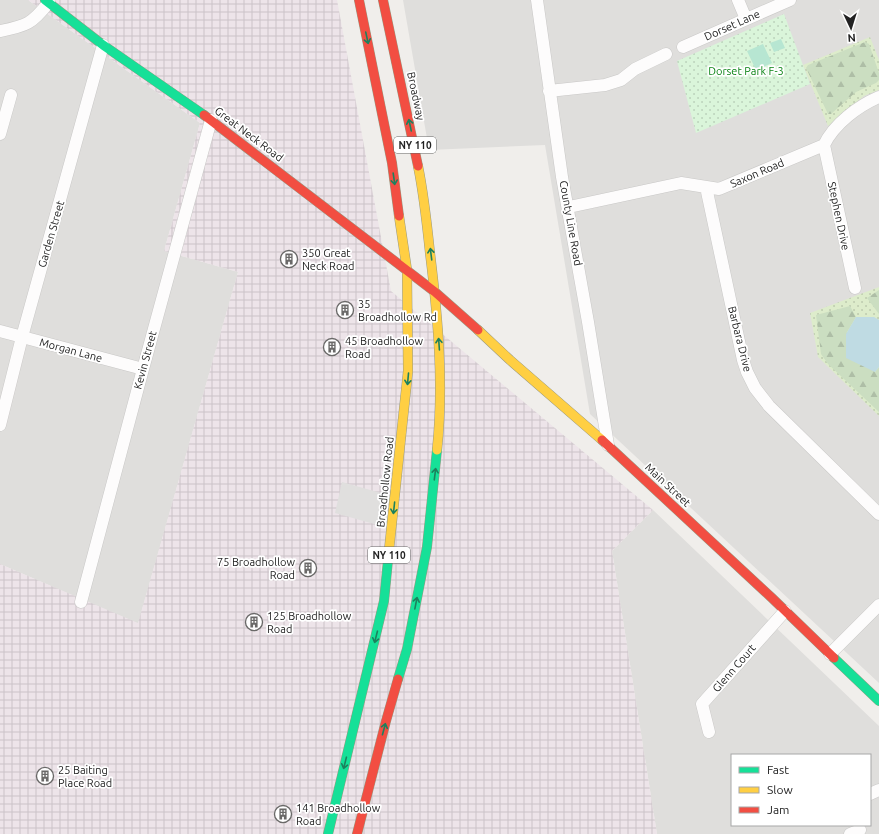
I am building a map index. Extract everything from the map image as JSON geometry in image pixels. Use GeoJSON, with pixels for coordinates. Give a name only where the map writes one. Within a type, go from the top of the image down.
{"type":"FeatureCollection","features":[{"type":"Feature","properties":{"kind":"main road","name":"NY 110"},"geometry":{"type":"LineString","coordinates":[[359,0],[392,163],[406,270]]}},
{"type":"Feature","properties":{"kind":"main road","name":"Broadway"},"geometry":{"type":"LineString","coordinates":[[383,0],[419,167],[436,292]]}},
{"type":"Feature","properties":{"kind":"main road","name":"Great Neck Road"},"geometry":{"type":"LineString","coordinates":[[47,1],[103,45],[211,120],[436,292]]}},
{"type":"Feature","properties":{"kind":"main road","name":"Broadhollow Road"},"geometry":{"type":"LineString","coordinates":[[328,834],[384,601],[408,371],[406,270]]}},
{"type":"Feature","properties":{"kind":"main road","name":"NY 110"},"geometry":{"type":"LineString","coordinates":[[357,834],[407,649],[427,547],[439,434],[440,358],[436,292]]}},
{"type":"Feature","properties":{"kind":"main road","name":"Main Street"},"geometry":{"type":"LineString","coordinates":[[436,292],[510,360],[608,445],[772,598],[879,702]]}},
{"type":"Feature","properties":{"kind":"street","name":"County Line Road"},"geometry":{"type":"LineString","coordinates":[[537,0],[562,177],[569,207],[608,445]]}},
{"type":"Feature","properties":{"kind":"street"},"geometry":{"type":"LineString","coordinates":[[738,0],[746,19]]}},
{"type":"Feature","properties":{"kind":"street","name":"Dorset Lane"},"geometry":{"type":"LineString","coordinates":[[683,47],[790,0]]}},
{"type":"Feature","properties":{"kind":"street"},"geometry":{"type":"LineString","coordinates":[[0,31],[24,26],[38,17],[47,1]]}},
{"type":"Feature","properties":{"kind":"street","name":"Garden Street"},"geometry":{"type":"LineString","coordinates":[[0,425],[22,337],[103,45]]}},
{"type":"Feature","properties":{"kind":"street"},"geometry":{"type":"LineString","coordinates":[[549,91],[605,85],[621,80],[635,68],[666,54]]}},
{"type":"Feature","properties":{"kind":"street"},"geometry":{"type":"LineString","coordinates":[[0,134],[11,95]]}},
{"type":"Feature","properties":{"kind":"street"},"geometry":{"type":"LineString","coordinates":[[824,145],[828,136],[835,128],[856,111],[879,97]]}},
{"type":"Feature","properties":{"kind":"street","name":"Kevin Street"},"geometry":{"type":"LineString","coordinates":[[81,602],[211,120]]}},
{"type":"Feature","properties":{"kind":"street","name":"Saxon Road"},"geometry":{"type":"LineString","coordinates":[[569,207],[681,183],[719,189],[824,145]]}},
{"type":"Feature","properties":{"kind":"street","name":"Stephen Drive"},"geometry":{"type":"LineString","coordinates":[[824,145],[855,288]]}},
{"type":"Feature","properties":{"kind":"street","name":"Barbara Drive"},"geometry":{"type":"LineString","coordinates":[[706,187],[743,360],[755,388],[769,406],[879,514]]}},
{"type":"Feature","properties":{"kind":"street","name":"Morgan Lane"},"geometry":{"type":"LineString","coordinates":[[0,331],[143,369]]}},
{"type":"Feature","properties":{"kind":"street"},"geometry":{"type":"LineString","coordinates":[[830,654],[879,605]]}},
{"type":"Feature","properties":{"kind":"street","name":"Glenn Court"},"geometry":{"type":"LineString","coordinates":[[709,732],[702,704],[785,611]]}},
{"type":"Feature","properties":{"kind":"shaded area"},"geometry":{"type":"Polygon","coordinates":[[[0,0],[28,0],[200,123],[164,251],[238,272],[138,624],[0,564],[0,0]]]}},
{"type":"Feature","properties":{"kind":"shaded area"},"geometry":{"type":"Polygon","coordinates":[[[28,0],[337,0],[391,291],[653,510],[612,551],[657,834],[0,834],[0,564],[138,623],[238,272],[164,251],[200,123],[28,0]]]}},
{"type":"Feature","properties":{"kind":"shaded area"},"geometry":{"type":"Polygon","coordinates":[[[403,0],[879,0],[879,683],[590,414],[545,145],[429,150],[403,0]]]}},
{"type":"Feature","properties":{"kind":"shaded area"},"geometry":{"type":"Polygon","coordinates":[[[342,482],[395,497],[392,529],[335,513],[342,482]]]}},
{"type":"Feature","properties":{"kind":"shaded area"},"geometry":{"type":"Polygon","coordinates":[[[653,510],[879,726],[879,834],[657,834],[612,551],[653,510]]]}},
{"type":"Feature","properties":{"kind":"green space","name":"Dorset Park F-3"},"geometry":{"type":"Polygon","coordinates":[[[784,14],[810,84],[696,133],[677,61],[784,14]]]}},
{"type":"Feature","properties":{"kind":"green space"},"geometry":{"type":"Polygon","coordinates":[[[870,37],[879,60],[879,90],[864,96],[828,126],[803,65],[870,37]]]}},
{"type":"Feature","properties":{"kind":"green space"},"geometry":{"type":"Polygon","coordinates":[[[781,39],[785,48],[774,52],[770,43],[781,39]]]}},
{"type":"Feature","properties":{"kind":"green space"},"geometry":{"type":"Polygon","coordinates":[[[865,42],[869,44],[879,73],[879,80],[876,83],[856,92],[831,114],[828,114],[806,68],[808,65],[865,42]]]}},
{"type":"Feature","properties":{"kind":"green space"},"geometry":{"type":"Polygon","coordinates":[[[763,44],[772,63],[756,70],[747,51],[763,44]]]}},
{"type":"Feature","properties":{"kind":"green space"},"geometry":{"type":"Polygon","coordinates":[[[879,287],[879,416],[818,357],[810,313],[879,287]]]}},
{"type":"Feature","properties":{"kind":"green space"},"geometry":{"type":"Polygon","coordinates":[[[879,290],[879,314],[867,298],[879,290]]]}},
{"type":"Feature","properties":{"kind":"green space"},"geometry":{"type":"Polygon","coordinates":[[[850,306],[856,317],[846,334],[875,372],[879,367],[879,412],[828,364],[821,354],[816,315],[850,306]]]}},
{"type":"Feature","properties":{"kind":"water"},"geometry":{"type":"Polygon","coordinates":[[[856,317],[874,317],[879,320],[879,367],[875,372],[846,358],[846,334],[856,317]]]}},
{"type":"Feature","properties":{"kind":"traffic: fast"},"geometry":{"type":"LineString","coordinates":[[45,0],[103,45],[204,115]]}},
{"type":"Feature","properties":{"kind":"traffic: fast"},"geometry":{"type":"LineString","coordinates":[[398,679],[407,649],[427,547],[437,450]]}},
{"type":"Feature","properties":{"kind":"traffic: fast"},"geometry":{"type":"LineString","coordinates":[[328,834],[384,601],[389,550]]}},
{"type":"Feature","properties":{"kind":"traffic: fast"},"geometry":{"type":"LineString","coordinates":[[834,658],[879,701]]}},
{"type":"Feature","properties":{"kind":"traffic: slow"},"geometry":{"type":"LineString","coordinates":[[418,166],[422,188],[438,326],[440,401],[437,450]]}},
{"type":"Feature","properties":{"kind":"traffic: slow"},"geometry":{"type":"LineString","coordinates":[[389,550],[408,371],[407,270],[399,216]]}},
{"type":"Feature","properties":{"kind":"traffic: slow"},"geometry":{"type":"LineString","coordinates":[[478,330],[510,360],[602,440]]}},
{"type":"Feature","properties":{"kind":"traffic: jam"},"geometry":{"type":"LineString","coordinates":[[359,0],[392,163],[399,216]]}},
{"type":"Feature","properties":{"kind":"traffic: jam"},"geometry":{"type":"LineString","coordinates":[[383,0],[418,166]]}},
{"type":"Feature","properties":{"kind":"traffic: jam"},"geometry":{"type":"LineString","coordinates":[[204,115],[435,292],[478,330]]}},
{"type":"Feature","properties":{"kind":"traffic: jam"},"geometry":{"type":"LineString","coordinates":[[602,440],[772,598],[834,658]]}},
{"type":"Feature","properties":{"kind":"traffic: jam"},"geometry":{"type":"LineString","coordinates":[[357,834],[398,679]]}},
{"type":"Feature","properties":{"kind":"place","name":"350 Great Neck Road"},"geometry":{"type":"Point","coordinates":[289,259]}},
{"type":"Feature","properties":{"kind":"place","name":"35 Broadhollow Rd"},"geometry":{"type":"Point","coordinates":[345,310]}},
{"type":"Feature","properties":{"kind":"place","name":"45 Broadhollow Road"},"geometry":{"type":"Point","coordinates":[332,347]}},
{"type":"Feature","properties":{"kind":"place","name":"75 Broadhollow Road"},"geometry":{"type":"Point","coordinates":[308,568]}},
{"type":"Feature","properties":{"kind":"place","name":"125 Broadhollow Road"},"geometry":{"type":"Point","coordinates":[254,622]}},
{"type":"Feature","properties":{"kind":"place","name":"25 Baiting Place Road"},"geometry":{"type":"Point","coordinates":[45,776]}},
{"type":"Feature","properties":{"kind":"place","name":"141 Broadhollow Road"},"geometry":{"type":"Point","coordinates":[283,814]}}]}
